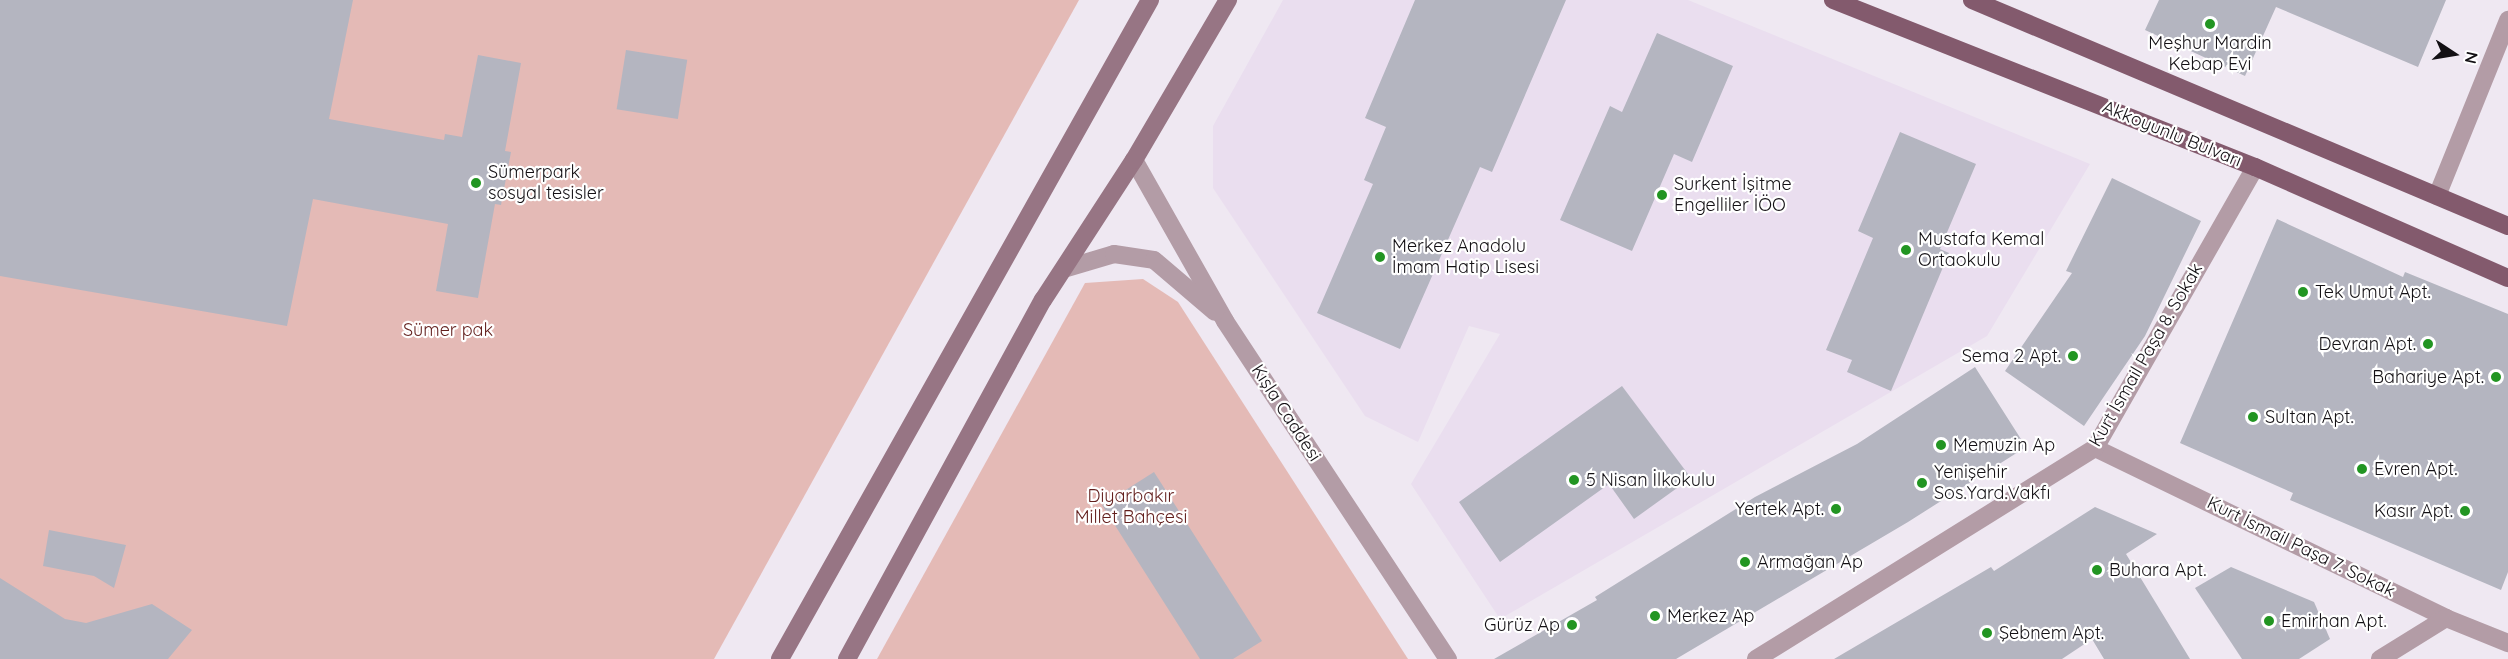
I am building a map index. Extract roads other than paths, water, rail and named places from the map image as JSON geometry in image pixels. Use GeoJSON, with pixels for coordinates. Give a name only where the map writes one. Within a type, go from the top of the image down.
{"type":"FeatureCollection","features":[{"type":"Feature","properties":{"kind":"main road"},"geometry":{"type":"LineString","coordinates":[[780,659],[1150,0]]}},
{"type":"Feature","properties":{"kind":"main road"},"geometry":{"type":"LineString","coordinates":[[847,659],[1043,300],[1134,160],[1227,0]]}},
{"type":"Feature","properties":{"kind":"main road","name":"Akkoyunlu Bulvarı"},"geometry":{"type":"LineString","coordinates":[[1833,0],[2255,167],[2508,278]]}},
{"type":"Feature","properties":{"kind":"main road"},"geometry":{"type":"LineString","coordinates":[[1972,0],[2508,226]]}},
{"type":"Feature","properties":{"kind":"street"},"geometry":{"type":"LineString","coordinates":[[2437,196],[2508,20]]}},
{"type":"Feature","properties":{"kind":"street","name":"Kışla Caddesi"},"geometry":{"type":"LineString","coordinates":[[1134,160],[1225,321],[1448,659]]}},
{"type":"Feature","properties":{"kind":"street","name":"Kurt İsmail Paşa 8. Sokak"},"geometry":{"type":"LineString","coordinates":[[1756,659],[2095,448],[2255,167]]}},
{"type":"Feature","properties":{"kind":"street"},"geometry":{"type":"LineString","coordinates":[[1064,269],[1114,254],[1154,260],[1225,321]]}},
{"type":"Feature","properties":{"kind":"street","name":"Kurt İsmail Paşa 7. Sokak"},"geometry":{"type":"LineString","coordinates":[[2095,448],[2446,618],[2508,643]]}},
{"type":"Feature","properties":{"kind":"street"},"geometry":{"type":"LineString","coordinates":[[2380,659],[2446,618]]}},
{"type":"Feature","properties":{"kind":"place","name":"Meşhur Mardin Kebap Evi"},"geometry":{"type":"Point","coordinates":[2210,24]}},
{"type":"Feature","properties":{"kind":"place","name":"Sümerpark sosyal tesisler"},"geometry":{"type":"Point","coordinates":[476,183]}},
{"type":"Feature","properties":{"kind":"place","name":"Surkent İşitme Engelliler İÖO"},"geometry":{"type":"Point","coordinates":[1662,195]}},
{"type":"Feature","properties":{"kind":"place","name":"Mustafa Kemal Ortaokulu"},"geometry":{"type":"Point","coordinates":[1906,250]}},
{"type":"Feature","properties":{"kind":"place","name":"Merkez Anadolu İmam Hatip Lisesi"},"geometry":{"type":"Point","coordinates":[1380,257]}},
{"type":"Feature","properties":{"kind":"place","name":"Tek Umut Apt."},"geometry":{"type":"Point","coordinates":[2303,292]}},
{"type":"Feature","properties":{"kind":"place","name":"Devran Apt."},"geometry":{"type":"Point","coordinates":[2428,344]}},
{"type":"Feature","properties":{"kind":"place","name":"Sema 2 Apt."},"geometry":{"type":"Point","coordinates":[2073,356]}},
{"type":"Feature","properties":{"kind":"place","name":"Bahariye Apt."},"geometry":{"type":"Point","coordinates":[2496,377]}},
{"type":"Feature","properties":{"kind":"place","name":"Sultan Apt."},"geometry":{"type":"Point","coordinates":[2253,417]}},
{"type":"Feature","properties":{"kind":"place","name":"Memuzin Ap"},"geometry":{"type":"Point","coordinates":[1941,445]}},
{"type":"Feature","properties":{"kind":"place","name":"Evren Apt."},"geometry":{"type":"Point","coordinates":[2362,469]}},
{"type":"Feature","properties":{"kind":"place","name":"5 Nisan İlkokulu"},"geometry":{"type":"Point","coordinates":[1574,480]}},
{"type":"Feature","properties":{"kind":"place","name":"Yenişehir Sos.Yard.Vakfı"},"geometry":{"type":"Point","coordinates":[1922,483]}},
{"type":"Feature","properties":{"kind":"place","name":"Yertek Apt."},"geometry":{"type":"Point","coordinates":[1836,509]}},
{"type":"Feature","properties":{"kind":"place","name":"Kasır Apt."},"geometry":{"type":"Point","coordinates":[2465,511]}},
{"type":"Feature","properties":{"kind":"place","name":"Armağan Ap"},"geometry":{"type":"Point","coordinates":[1745,562]}},
{"type":"Feature","properties":{"kind":"place","name":"Buhara Apt."},"geometry":{"type":"Point","coordinates":[2097,570]}},
{"type":"Feature","properties":{"kind":"place","name":"Merkez Ap"},"geometry":{"type":"Point","coordinates":[1655,616]}},
{"type":"Feature","properties":{"kind":"place","name":"Emirhan Apt."},"geometry":{"type":"Point","coordinates":[2269,621]}},
{"type":"Feature","properties":{"kind":"place","name":"Gürüz Ap"},"geometry":{"type":"Point","coordinates":[1572,625]}},
{"type":"Feature","properties":{"kind":"place","name":"Şebnem Apt."},"geometry":{"type":"Point","coordinates":[1987,633]}},
{"type":"Feature","properties":{"kind":"park label","name":"Sümer pak"},"geometry":{"type":"Point","coordinates":[448,330]}},
{"type":"Feature","properties":{"kind":"park label","name":"Diyarbakır Millet Bahçesi"},"geometry":{"type":"Point","coordinates":[1131,507]}}]}
